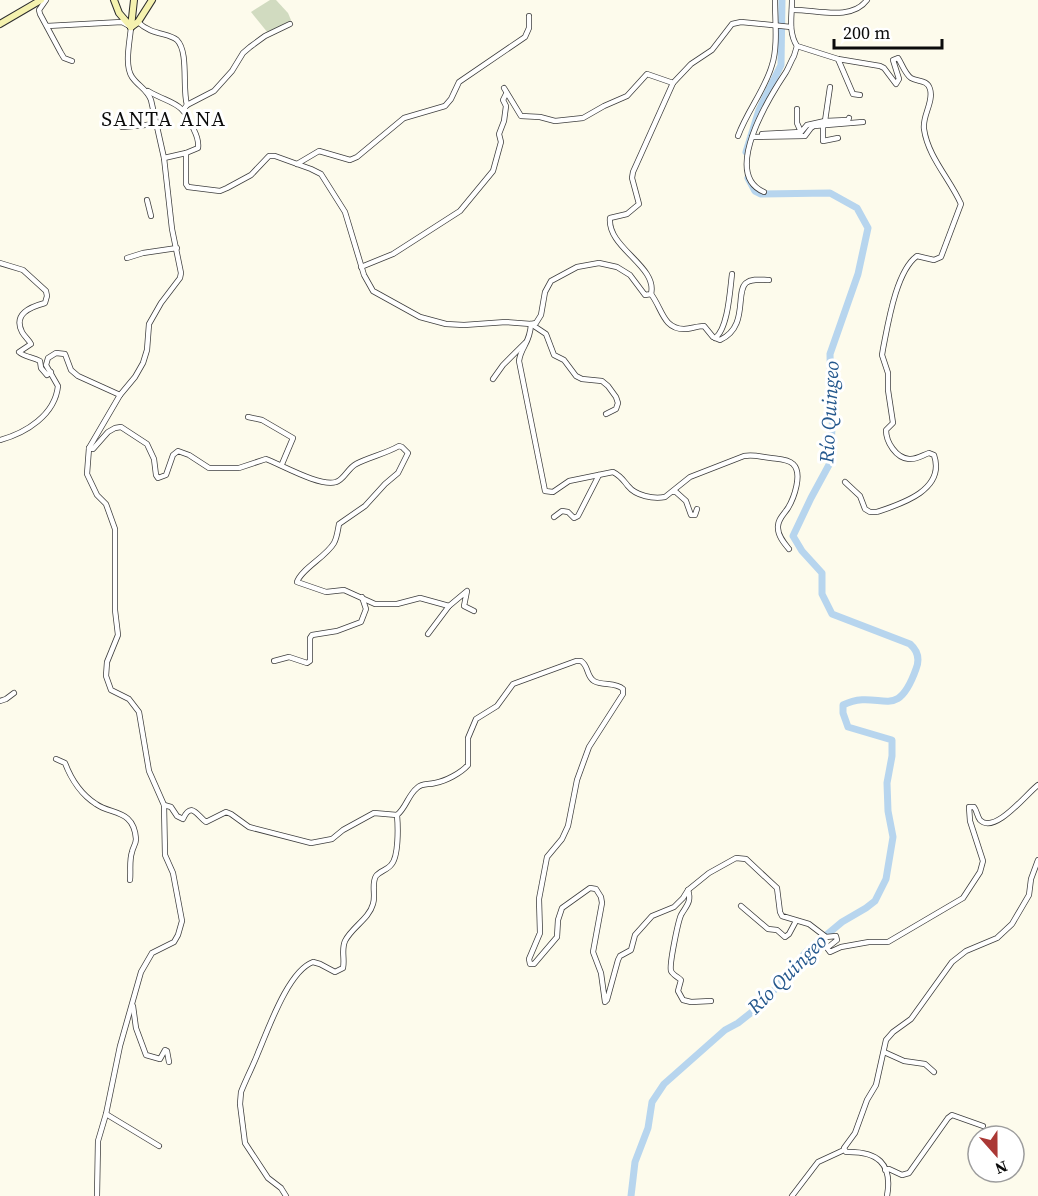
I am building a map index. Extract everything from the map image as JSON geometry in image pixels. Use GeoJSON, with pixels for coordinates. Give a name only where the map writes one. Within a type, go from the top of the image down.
{"type":"FeatureCollection","features":[{"type":"Feature","properties":{"kind":"street"},"geometry":{"type":"LineString","coordinates":[[0,24],[41,0]]}},
{"type":"Feature","properties":{"kind":"street"},"geometry":{"type":"LineString","coordinates":[[46,0],[39,10],[64,58],[72,61]]}},
{"type":"Feature","properties":{"kind":"street"},"geometry":{"type":"LineString","coordinates":[[114,0],[119,13],[131,27]]}},
{"type":"Feature","properties":{"kind":"street"},"geometry":{"type":"LineString","coordinates":[[98,1196],[98,1140],[132,1001],[146,961],[152,953],[174,942],[182,921],[172,873],[165,855],[164,806],[149,771],[139,712],[129,699],[111,690],[106,676],[107,662],[118,635],[115,610],[115,529],[106,504],[97,495],[87,474],[89,448],[120,395],[135,378],[146,358],[147,334],[152,317],[180,278],[181,267],[172,229],[164,158],[157,124],[149,95],[131,74],[129,60],[134,0]]}},
{"type":"Feature","properties":{"kind":"street"},"geometry":{"type":"LineString","coordinates":[[131,27],[138,22],[152,0]]}},
{"type":"Feature","properties":{"kind":"street"},"geometry":{"type":"LineString","coordinates":[[738,136],[748,111],[773,65],[775,0]]}},
{"type":"Feature","properties":{"kind":"street"},"geometry":{"type":"LineString","coordinates":[[792,0],[789,26],[796,46],[838,59],[880,66],[896,84],[899,79],[893,60],[898,58],[908,76],[928,85],[930,91],[923,120],[925,135],[932,153],[961,204],[941,257],[934,260],[917,256],[909,264],[895,293],[882,355],[888,373],[893,423],[885,434],[897,454],[905,458],[914,459],[929,453],[934,455],[936,463],[932,477],[920,495],[877,512],[870,512],[866,509],[860,496],[845,482]]}},
{"type":"Feature","properties":{"kind":"street"},"geometry":{"type":"LineString","coordinates":[[792,10],[834,13],[858,9],[867,0]]}},
{"type":"Feature","properties":{"kind":"street"},"geometry":{"type":"LineString","coordinates":[[297,164],[319,151],[350,160],[357,157],[404,118],[445,106],[459,82],[525,37],[529,28],[529,16]]}},
{"type":"Feature","properties":{"kind":"street"},"geometry":{"type":"LineString","coordinates":[[47,26],[122,22],[131,27]]}},
{"type":"Feature","properties":{"kind":"street"},"geometry":{"type":"LineString","coordinates":[[138,22],[150,31],[172,37],[179,42],[183,54],[185,108],[199,141],[198,148],[164,158]]}},
{"type":"Feature","properties":{"kind":"street"},"geometry":{"type":"LineString","coordinates":[[769,280],[746,282],[743,287],[740,314],[731,333],[720,340],[704,326],[681,329],[670,326],[651,294],[652,285],[647,274],[622,247],[611,231],[610,218],[627,214],[639,204],[632,178],[633,172],[673,83],[691,64],[712,50],[732,24],[741,22],[789,26]]}},
{"type":"Feature","properties":{"kind":"street"},"geometry":{"type":"LineString","coordinates":[[185,108],[214,91],[250,47],[265,36],[290,24]]}},
{"type":"Feature","properties":{"kind":"street"},"geometry":{"type":"LineString","coordinates":[[764,192],[758,189],[747,171],[752,135],[788,69],[796,46]]}},
{"type":"Feature","properties":{"kind":"street"},"geometry":{"type":"LineString","coordinates":[[838,59],[853,94],[860,95]]}},
{"type":"Feature","properties":{"kind":"street"},"geometry":{"type":"LineString","coordinates":[[504,88],[521,116],[564,121],[583,118],[623,98],[647,74],[673,83]]}},
{"type":"Feature","properties":{"kind":"street"},"geometry":{"type":"LineString","coordinates":[[830,87],[823,141],[838,138]]}},
{"type":"Feature","properties":{"kind":"street"},"geometry":{"type":"LineString","coordinates":[[144,88],[185,108]]}},
{"type":"Feature","properties":{"kind":"street"},"geometry":{"type":"LineString","coordinates":[[361,267],[393,254],[460,211],[493,171],[501,142],[499,134],[504,121],[506,106],[503,100],[506,94]]}},
{"type":"Feature","properties":{"kind":"street"},"geometry":{"type":"LineString","coordinates":[[797,109],[797,123],[801,132]]}},
{"type":"Feature","properties":{"kind":"street"},"geometry":{"type":"LineString","coordinates":[[752,135],[801,132],[807,125],[848,120],[849,118]]}},
{"type":"Feature","properties":{"kind":"street"},"geometry":{"type":"LineString","coordinates":[[752,135],[805,136],[811,128],[824,123],[863,122]]}},
{"type":"Feature","properties":{"kind":"street"},"geometry":{"type":"LineString","coordinates":[[122,127],[157,124]]}},
{"type":"Feature","properties":{"kind":"street"},"geometry":{"type":"LineString","coordinates":[[186,153],[188,188],[220,191],[228,189],[251,175],[269,156],[317,171],[328,184],[349,221],[361,267],[373,291],[420,317],[446,324],[517,321],[531,324],[546,334],[554,355],[564,360],[576,376],[582,380],[602,381],[608,386],[618,403],[616,410],[606,414]]}},
{"type":"Feature","properties":{"kind":"street"},"geometry":{"type":"LineString","coordinates":[[147,200],[151,216]]}},
{"type":"Feature","properties":{"kind":"street"},"geometry":{"type":"LineString","coordinates":[[127,258],[177,248]]}},
{"type":"Feature","properties":{"kind":"street"},"geometry":{"type":"LineString","coordinates":[[0,262],[23,270],[46,291],[45,303],[21,315],[19,321],[22,332],[31,344],[19,352],[40,360],[41,368],[47,375],[51,372]]}},
{"type":"Feature","properties":{"kind":"street"},"geometry":{"type":"LineString","coordinates":[[531,324],[540,319],[545,292],[551,281],[577,267],[599,263],[617,267],[630,275],[645,295],[651,294]]}},
{"type":"Feature","properties":{"kind":"street"},"geometry":{"type":"LineString","coordinates":[[715,338],[720,335],[727,313],[732,274]]}},
{"type":"Feature","properties":{"kind":"street"},"geometry":{"type":"LineString","coordinates":[[531,324],[529,339],[520,354],[519,361],[545,491],[553,492],[569,481],[613,472],[633,492],[661,498],[671,493],[690,477],[744,456],[752,454],[791,462],[795,465],[798,474],[797,481],[790,505],[778,527],[780,537],[789,549]]}},
{"type":"Feature","properties":{"kind":"street"},"geometry":{"type":"LineString","coordinates":[[494,380],[503,365],[529,339]]}},
{"type":"Feature","properties":{"kind":"street"},"geometry":{"type":"LineString","coordinates":[[0,440],[12,437],[41,420],[48,410],[58,386],[46,365],[48,358],[56,353],[65,354],[71,370],[78,375],[120,395]]}},
{"type":"Feature","properties":{"kind":"street"},"geometry":{"type":"LineString","coordinates":[[248,417],[262,420],[293,438],[282,465]]}},
{"type":"Feature","properties":{"kind":"street"},"geometry":{"type":"LineString","coordinates":[[89,448],[93,449],[108,432],[121,427],[147,444],[154,459],[158,478],[166,475],[173,455],[178,451],[209,468],[239,468],[266,459],[320,481],[334,483],[339,482],[357,463],[399,446],[406,449],[408,453],[398,473],[365,506],[339,524],[334,543],[297,580],[298,584],[326,592],[344,590],[375,604],[397,604],[420,598],[449,606]]}},
{"type":"Feature","properties":{"kind":"street"},"geometry":{"type":"LineString","coordinates":[[554,517],[562,511],[568,512],[574,518],[578,516],[599,475]]}},
{"type":"Feature","properties":{"kind":"street"},"geometry":{"type":"LineString","coordinates":[[671,493],[676,492],[684,497],[691,515],[695,515],[698,509]]}},
{"type":"Feature","properties":{"kind":"street"},"geometry":{"type":"LineString","coordinates":[[428,634],[449,606],[467,591],[464,606],[474,611]]}},
{"type":"Feature","properties":{"kind":"street"},"geometry":{"type":"LineString","coordinates":[[274,661],[289,657],[303,662],[310,661],[309,644],[312,635],[337,631],[361,622],[366,609],[362,597]]}},
{"type":"Feature","properties":{"kind":"street"},"geometry":{"type":"LineString","coordinates":[[286,1196],[281,1188],[268,1178],[245,1143],[240,1104],[241,1092],[277,1006],[306,966],[311,963],[318,963],[335,972],[343,968],[345,941],[370,910],[374,900],[375,879],[378,874],[394,860],[397,815],[409,802],[415,789],[424,784],[442,781],[464,770],[468,765],[468,738],[476,719],[497,706],[513,684],[581,661],[587,667],[590,677],[596,682],[619,685],[623,689],[623,694],[589,747],[577,780],[568,826],[562,839],[547,857],[539,899],[540,933],[529,962],[534,964],[557,937],[558,920],[562,908],[590,888],[596,889],[602,903],[593,952],[601,973],[603,1001],[606,1001],[620,956],[631,950],[635,935],[652,916],[674,907],[688,890],[717,868],[736,858],[742,857],[777,888],[782,916],[809,924],[826,937],[835,936],[837,938],[827,947],[830,952],[842,947],[869,942],[888,942],[963,898],[980,872],[983,861],[969,821],[969,807],[974,807],[981,820],[993,823],[1009,812],[1038,785]]}},
{"type":"Feature","properties":{"kind":"street"},"geometry":{"type":"LineString","coordinates":[[0,701],[14,693]]}},
{"type":"Feature","properties":{"kind":"street"},"geometry":{"type":"LineString","coordinates":[[56,759],[65,763],[70,777],[97,806],[120,813],[128,819],[136,840],[132,852],[130,880]]}},
{"type":"Feature","properties":{"kind":"street"},"geometry":{"type":"LineString","coordinates":[[164,806],[171,807],[177,816],[183,819],[187,812],[192,810],[206,822],[221,814],[231,814],[249,827],[311,843],[332,839],[343,830],[374,813],[397,815]]}},
{"type":"Feature","properties":{"kind":"street"},"geometry":{"type":"LineString","coordinates":[[844,1150],[855,1133],[867,1100],[876,1085],[886,1040],[910,1019],[938,984],[950,963],[966,951],[997,938],[1012,924],[1029,895],[1031,879],[1038,860]]}},
{"type":"Feature","properties":{"kind":"street"},"geometry":{"type":"LineString","coordinates":[[688,890],[690,901],[681,915],[670,968],[673,974],[681,980],[678,991],[682,1000],[711,1001]]}},
{"type":"Feature","properties":{"kind":"street"},"geometry":{"type":"LineString","coordinates":[[741,906],[768,929],[777,930],[785,937],[796,921]]}},
{"type":"Feature","properties":{"kind":"street"},"geometry":{"type":"LineString","coordinates":[[132,1001],[142,1050],[146,1055],[160,1059],[165,1050],[169,1062]]}},
{"type":"Feature","properties":{"kind":"street"},"geometry":{"type":"LineString","coordinates":[[884,1052],[904,1061],[925,1064],[934,1072]]}},
{"type":"Feature","properties":{"kind":"street"},"geometry":{"type":"LineString","coordinates":[[106,1114],[159,1146]]}},
{"type":"Feature","properties":{"kind":"street"},"geometry":{"type":"LineString","coordinates":[[885,1170],[889,1169],[902,1175],[909,1173],[952,1115],[977,1124]]}},
{"type":"Feature","properties":{"kind":"street"},"geometry":{"type":"LineString","coordinates":[[792,1196],[818,1162],[844,1150],[862,1151],[877,1158],[889,1181],[887,1196]]}},
{"type":"Feature","properties":{"kind":"green space"},"geometry":{"type":"Polygon","coordinates":[[[270,0],[276,0],[291,20],[268,33],[251,12],[270,0]]]}},
{"type":"Feature","properties":{"kind":"waterway","name":"Río Quingeo"},"geometry":{"type":"LineString","coordinates":[[746,152],[759,110],[781,65],[782,0]]}},
{"type":"Feature","properties":{"kind":"waterway","name":"Río Quingeo"},"geometry":{"type":"LineString","coordinates":[[631,1196],[635,1162],[648,1128],[652,1102],[664,1084],[725,1030],[757,1008],[806,952],[842,922],[875,901],[886,879],[893,837],[888,811],[887,783],[892,756],[892,740],[848,727],[843,705],[856,701],[894,700],[901,696],[909,686],[918,662],[915,649],[910,644],[832,614],[822,594],[822,573],[802,551],[793,536],[830,463],[833,410],[830,354],[858,274],[868,228],[857,208],[830,193],[761,194],[755,191],[748,178]]}},
{"type":"Feature","properties":{"kind":"district","name":"SANTA ANA"},"geometry":{"type":"Point","coordinates":[164,118]}}]}
